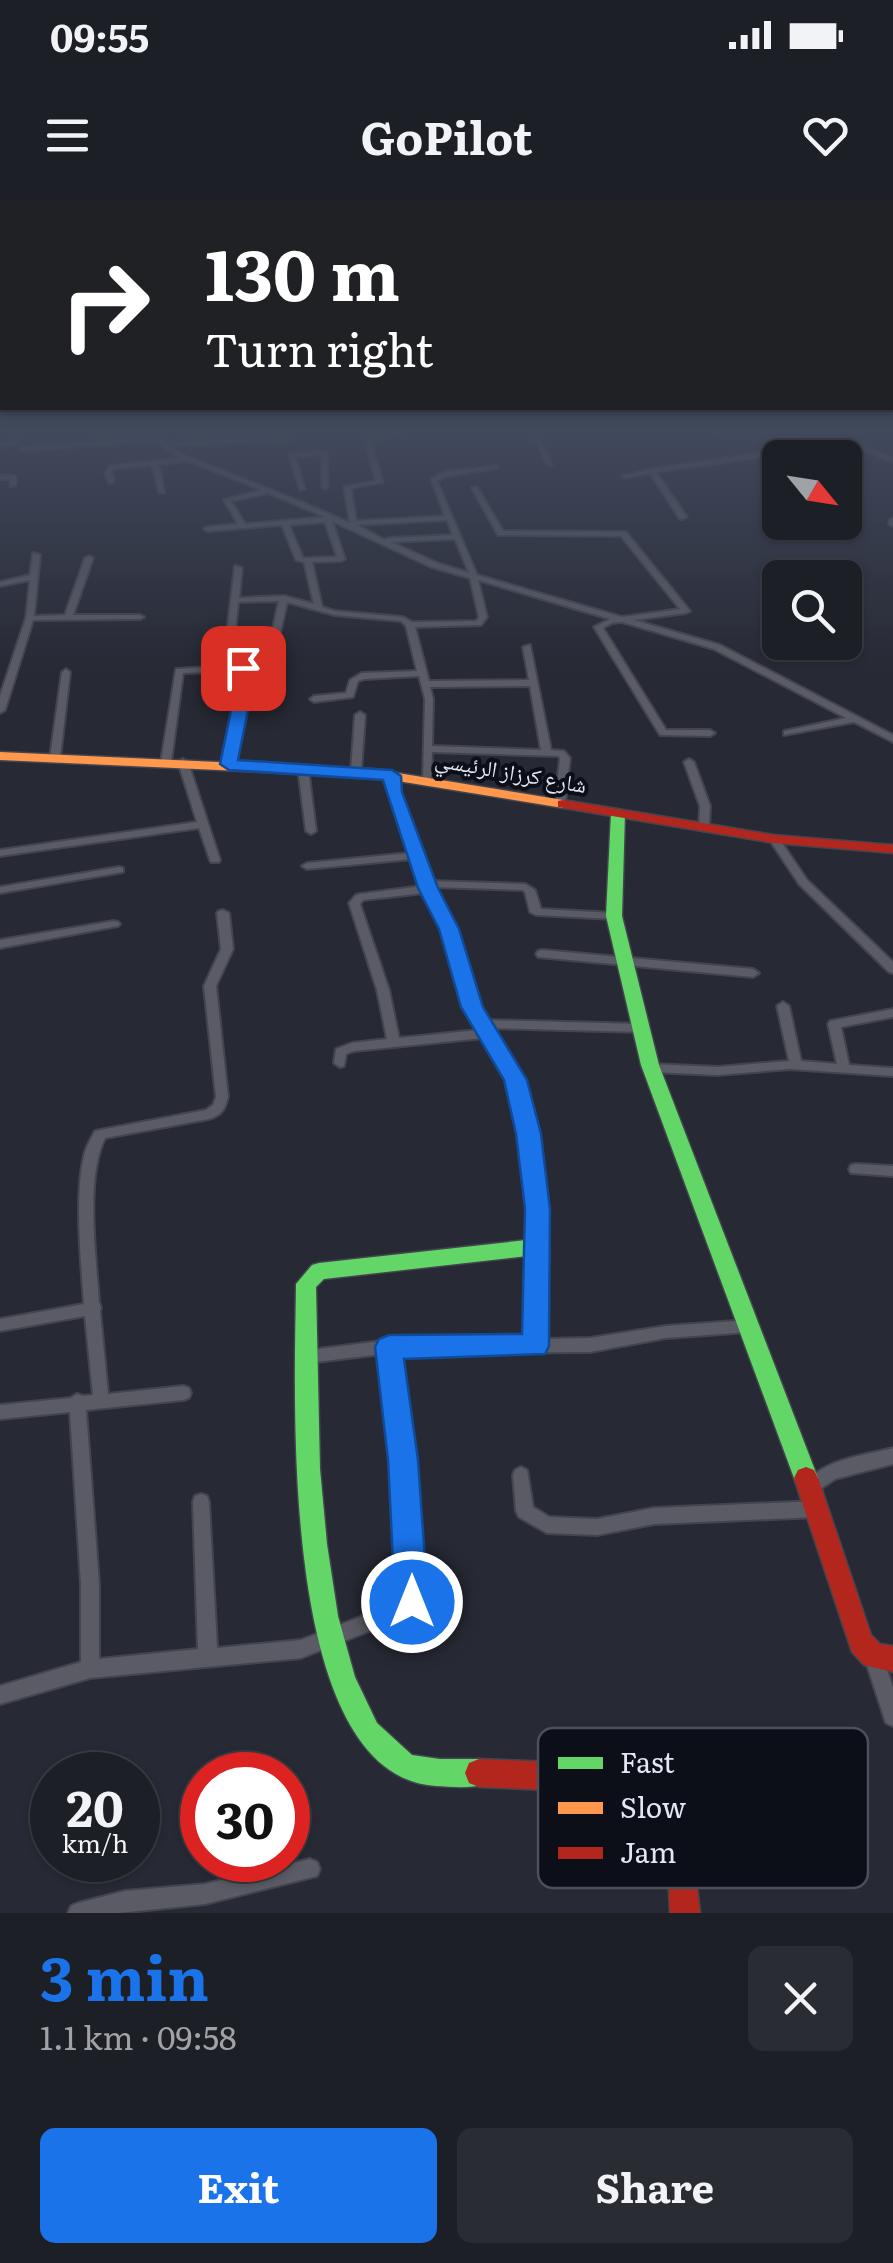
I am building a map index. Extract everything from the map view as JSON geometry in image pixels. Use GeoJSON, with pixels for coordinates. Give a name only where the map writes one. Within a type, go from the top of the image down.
{"type":"FeatureCollection","features":[{"type":"Feature","properties":{"kind":"street"},"geometry":{"type":"LineString","coordinates":[[235,513],[243,526]]}},
{"type":"Feature","properties":{"kind":"street"},"geometry":{"type":"LineString","coordinates":[[320,513],[354,525],[426,562],[690,638],[893,739]]}},
{"type":"Feature","properties":{"kind":"street"},"geometry":{"type":"LineString","coordinates":[[352,513],[354,525]]}},
{"type":"Feature","properties":{"kind":"street"},"geometry":{"type":"LineString","coordinates":[[410,625],[480,622],[474,577],[446,513]]}},
{"type":"Feature","properties":{"kind":"street"},"geometry":{"type":"LineString","coordinates":[[489,513],[501,533],[624,534],[686,610],[618,620],[598,627],[661,730],[674,736],[710,733]]}},
{"type":"Feature","properties":{"kind":"street"},"geometry":{"type":"LineString","coordinates":[[680,513],[683,518]]}},
{"type":"Feature","properties":{"kind":"street"},"geometry":{"type":"LineString","coordinates":[[354,525],[448,518]]}},
{"type":"Feature","properties":{"kind":"street"},"geometry":{"type":"LineString","coordinates":[[208,528],[332,519]]}},
{"type":"Feature","properties":{"kind":"street"},"geometry":{"type":"LineString","coordinates":[[285,522],[300,560],[308,562],[343,558],[332,519]]}},
{"type":"Feature","properties":{"kind":"street"},"geometry":{"type":"LineString","coordinates":[[383,540],[456,537]]}},
{"type":"Feature","properties":{"kind":"street"},"geometry":{"type":"LineString","coordinates":[[0,710],[2,694],[30,618],[36,555]]}},
{"type":"Feature","properties":{"kind":"street"},"geometry":{"type":"LineString","coordinates":[[68,618],[89,558]]}},
{"type":"Feature","properties":{"kind":"street"},"geometry":{"type":"LineString","coordinates":[[308,562],[319,610]]}},
{"type":"Feature","properties":{"kind":"street"},"geometry":{"type":"LineString","coordinates":[[238,568],[238,600],[229,649],[273,649],[284,598]]}},
{"type":"Feature","properties":{"kind":"street"},"geometry":{"type":"LineString","coordinates":[[0,584],[32,577]]}},
{"type":"Feature","properties":{"kind":"street"},"geometry":{"type":"LineString","coordinates":[[238,600],[284,598],[319,610],[403,619],[410,625],[426,684],[426,780]]}},
{"type":"Feature","properties":{"kind":"street"},"geometry":{"type":"LineString","coordinates":[[682,613],[690,638]]}},
{"type":"Feature","properties":{"kind":"street"},"geometry":{"type":"LineString","coordinates":[[30,618],[140,617]]}},
{"type":"Feature","properties":{"kind":"street"},"geometry":{"type":"LineString","coordinates":[[527,647],[546,752]]}},
{"type":"Feature","properties":{"kind":"street"},"geometry":{"type":"LineString","coordinates":[[215,860],[175,762],[179,670],[248,670],[229,764]]}},
{"type":"Feature","properties":{"kind":"street"},"geometry":{"type":"LineString","coordinates":[[55,758],[66,672]]}},
{"type":"Feature","properties":{"kind":"street"},"geometry":{"type":"LineString","coordinates":[[314,699],[350,695],[354,680],[362,676],[423,673]]}},
{"type":"Feature","properties":{"kind":"street"},"geometry":{"type":"LineString","coordinates":[[426,684],[534,683]]}},
{"type":"Feature","properties":{"kind":"street"},"geometry":{"type":"LineString","coordinates":[[356,772],[360,715]]}},
{"type":"Feature","properties":{"kind":"street"},"geometry":{"type":"LineString","coordinates":[[787,733],[856,719]]}},
{"type":"Feature","properties":{"kind":"street"},"geometry":{"type":"LineString","coordinates":[[429,749],[546,752],[565,758],[560,803]]}},
{"type":"Feature","properties":{"kind":"street","name":"شارع كرزاز الرئيسي"},"geometry":{"type":"LineString","coordinates":[[0,756],[356,772],[426,780],[704,828],[893,849]]}},
{"type":"Feature","properties":{"kind":"street"},"geometry":{"type":"LineString","coordinates":[[689,762],[704,806],[704,828]]}},
{"type":"Feature","properties":{"kind":"street"},"geometry":{"type":"LineString","coordinates":[[302,768],[311,831]]}},
{"type":"Feature","properties":{"kind":"street"},"geometry":{"type":"LineString","coordinates":[[392,776],[393,792],[427,886],[449,929],[472,1007],[519,1090],[535,1172],[536,1346]]}},
{"type":"Feature","properties":{"kind":"street"},"geometry":{"type":"LineString","coordinates":[[618,814],[614,916],[651,1068],[810,1488],[860,1642],[883,1658],[893,1716]]}},
{"type":"Feature","properties":{"kind":"street"},"geometry":{"type":"LineString","coordinates":[[0,853],[203,824]]}},
{"type":"Feature","properties":{"kind":"street"},"geometry":{"type":"LineString","coordinates":[[774,838],[802,882],[893,969]]}},
{"type":"Feature","properties":{"kind":"street"},"geometry":{"type":"LineString","coordinates":[[307,866],[417,854]]}},
{"type":"Feature","properties":{"kind":"street"},"geometry":{"type":"LineString","coordinates":[[0,890],[119,870]]}},
{"type":"Feature","properties":{"kind":"street"},"geometry":{"type":"LineString","coordinates":[[393,1042],[388,1000],[375,976],[354,904],[360,897],[427,886],[524,887],[530,890],[536,912],[614,916]]}},
{"type":"Feature","properties":{"kind":"street"},"geometry":{"type":"LineString","coordinates":[[100,1399],[86,1184],[92,1142],[111,1130],[209,1114],[222,1103],[210,986],[227,950],[223,914]]}},
{"type":"Feature","properties":{"kind":"street"},"geometry":{"type":"LineString","coordinates":[[0,944],[114,924]]}},
{"type":"Feature","properties":{"kind":"street"},"geometry":{"type":"LineString","coordinates":[[542,954],[628,965],[753,973]]}},
{"type":"Feature","properties":{"kind":"street"},"geometry":{"type":"LineString","coordinates":[[784,1006],[796,1066]]}},
{"type":"Feature","properties":{"kind":"street"},"geometry":{"type":"LineString","coordinates":[[844,1070],[834,1024],[893,1013]]}},
{"type":"Feature","properties":{"kind":"street"},"geometry":{"type":"LineString","coordinates":[[340,1062],[344,1049],[485,1029],[642,1028]]}},
{"type":"Feature","properties":{"kind":"street"},"geometry":{"type":"LineString","coordinates":[[651,1068],[718,1071],[796,1066],[893,1072]]}},
{"type":"Feature","properties":{"kind":"street"},"geometry":{"type":"LineString","coordinates":[[856,1169],[893,1171]]}},
{"type":"Feature","properties":{"kind":"street"},"geometry":{"type":"LineString","coordinates":[[536,1246],[320,1270],[306,1284],[308,1451],[324,1602],[345,1700],[357,1723],[383,1754],[404,1766],[538,1774]]}},
{"type":"Feature","properties":{"kind":"street"},"geometry":{"type":"LineString","coordinates":[[0,1324],[94,1308]]}},
{"type":"Feature","properties":{"kind":"street"},"geometry":{"type":"LineString","coordinates":[[308,1356],[389,1347],[590,1345],[666,1332],[749,1326]]}},
{"type":"Feature","properties":{"kind":"street"},"geometry":{"type":"LineString","coordinates":[[0,1694],[90,1669],[208,1657],[247,1658],[301,1650],[407,1608],[413,1596],[389,1347]]}},
{"type":"Feature","properties":{"kind":"street"},"geometry":{"type":"LineString","coordinates":[[0,1412],[76,1401],[182,1394]]}},
{"type":"Feature","properties":{"kind":"street"},"geometry":{"type":"LineString","coordinates":[[76,1401],[90,1584],[90,1669]]}},
{"type":"Feature","properties":{"kind":"street"},"geometry":{"type":"LineString","coordinates":[[810,1488],[830,1472],[893,1456]]}},
{"type":"Feature","properties":{"kind":"street"},"geometry":{"type":"LineString","coordinates":[[521,1475],[525,1511],[558,1527],[596,1527],[654,1516],[818,1510]]}},
{"type":"Feature","properties":{"kind":"street"},"geometry":{"type":"LineString","coordinates":[[201,1502],[208,1657]]}},
{"type":"Feature","properties":{"kind":"street"},"geometry":{"type":"LineString","coordinates":[[78,1913],[126,1901],[205,1894],[255,1882]]}},
{"type":"Feature","properties":{"kind":"street"},"geometry":{"type":"LineString","coordinates":[[683,1888],[685,1913]]}},
{"type":"Feature","properties":{"kind":"traffic: fast"},"geometry":{"type":"LineString","coordinates":[[618,813],[614,916],[650,1065],[806,1478]]}},
{"type":"Feature","properties":{"kind":"traffic: fast"},"geometry":{"type":"LineString","coordinates":[[479,1773],[430,1772],[403,1765],[368,1732],[342,1681],[325,1616],[314,1544],[306,1397],[306,1284],[319,1271],[536,1247]]}},
{"type":"Feature","properties":{"kind":"traffic: slow"},"geometry":{"type":"LineString","coordinates":[[0,756],[373,773],[563,804]]}},
{"type":"Feature","properties":{"kind":"traffic: jam"},"geometry":{"type":"LineString","coordinates":[[563,804],[774,839],[893,849]]}},
{"type":"Feature","properties":{"kind":"traffic: jam"},"geometry":{"type":"LineString","coordinates":[[806,1478],[861,1643],[873,1656],[893,1659]]}},
{"type":"Feature","properties":{"kind":"traffic: jam"},"geometry":{"type":"LineString","coordinates":[[479,1773],[538,1775]]}},
{"type":"Feature","properties":{"kind":"traffic: jam"},"geometry":{"type":"LineString","coordinates":[[683,1888],[685,1913]]}},
{"type":"Feature","properties":{"kind":"route"},"geometry":{"type":"LineString","coordinates":[[243,668],[248,670],[229,764],[392,776],[393,792],[428,888],[449,929],[472,1007],[516,1080],[535,1172],[536,1346],[389,1347],[403,1460],[412,1602]]}}]}
